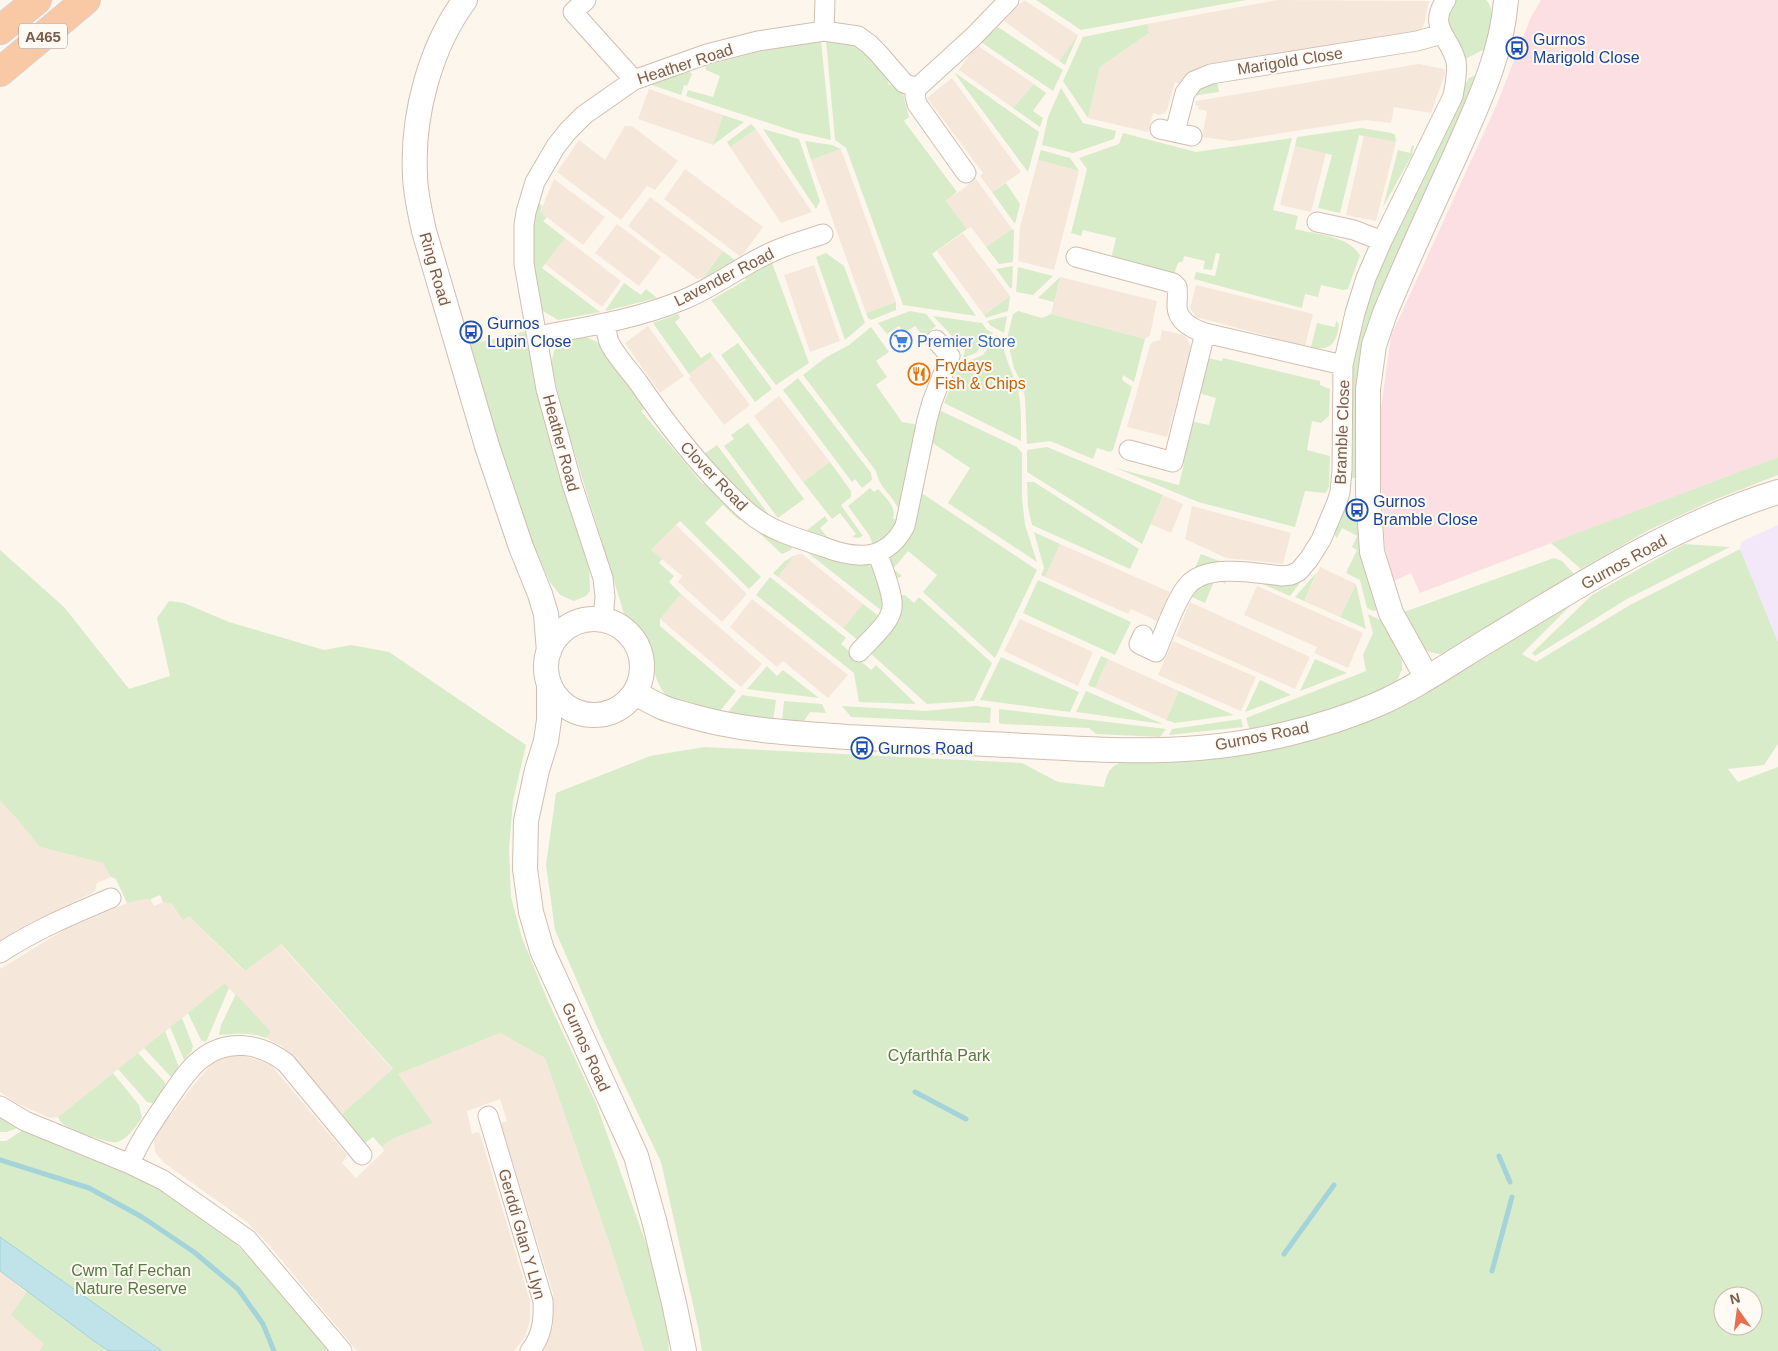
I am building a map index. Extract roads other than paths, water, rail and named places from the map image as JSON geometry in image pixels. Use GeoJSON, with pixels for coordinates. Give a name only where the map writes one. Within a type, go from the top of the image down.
{"type":"FeatureCollection","features":[{"type":"Feature","properties":{"kind":"highway","name":"A465"},"geometry":{"type":"LineString","coordinates":[[0,30],[37,0]]}},
{"type":"Feature","properties":{"kind":"highway","name":"A465"},"geometry":{"type":"LineString","coordinates":[[0,72],[86,0]]}},
{"type":"Feature","properties":{"kind":"street","name":"Ring Road"},"geometry":{"type":"LineString","coordinates":[[465,0],[444,35],[421,103],[415,136],[417,201],[424,231],[487,446],[546,614],[549,652]]}},
{"type":"Feature","properties":{"kind":"street"},"geometry":{"type":"LineString","coordinates":[[586,0],[574,12],[634,80]]}},
{"type":"Feature","properties":{"kind":"street"},"geometry":{"type":"LineString","coordinates":[[824,31],[825,0]]}},
{"type":"Feature","properties":{"kind":"street"},"geometry":{"type":"LineString","coordinates":[[966,173],[917,104],[916,88],[973,37],[1008,0]]}},
{"type":"Feature","properties":{"kind":"street"},"geometry":{"type":"LineString","coordinates":[[1076,257],[1173,283],[1177,287],[1179,316],[1194,329],[1343,365],[1355,313],[1366,278],[1453,96],[1456,60],[1442,34],[1438,22],[1441,7],[1446,0]]}},
{"type":"Feature","properties":{"kind":"street"},"geometry":{"type":"LineString","coordinates":[[1427,678],[1391,613],[1372,552],[1368,492],[1368,389],[1374,345],[1385,313],[1477,106],[1494,61],[1505,18],[1506,0]]}},
{"type":"Feature","properties":{"kind":"street","name":"Heather Road"},"geometry":{"type":"LineString","coordinates":[[594,620],[605,596],[603,578],[572,484],[546,389],[524,264],[526,212],[535,182],[556,146],[584,115],[634,80],[707,54],[758,41],[824,31],[858,36],[878,52],[904,83],[916,88]]}},
{"type":"Feature","properties":{"kind":"street","name":"Marigold Close"},"geometry":{"type":"LineString","coordinates":[[1176,132],[1185,93],[1194,81],[1211,74],[1417,41],[1442,34]]}},
{"type":"Feature","properties":{"kind":"street"},"geometry":{"type":"LineString","coordinates":[[1317,222],[1354,230],[1382,242]]}},
{"type":"Feature","properties":{"kind":"street","name":"Lavender Road"},"geometry":{"type":"LineString","coordinates":[[537,336],[605,323],[684,300],[704,291],[772,252],[823,234]]}},
{"type":"Feature","properties":{"kind":"street","name":"Clover Road"},"geometry":{"type":"LineString","coordinates":[[605,323],[610,342],[670,429],[695,459],[756,519],[774,530],[833,551],[857,556],[878,554]]}},
{"type":"Feature","properties":{"kind":"street"},"geometry":{"type":"LineString","coordinates":[[1129,450],[1173,462],[1205,333]]}},
{"type":"Feature","properties":{"kind":"street"},"geometry":{"type":"LineString","coordinates":[[859,652],[883,625],[892,608],[889,588],[878,554],[892,546],[906,525],[927,420],[950,356],[936,340]]}},
{"type":"Feature","properties":{"kind":"street","name":"Bramble Close"},"geometry":{"type":"LineString","coordinates":[[1143,635],[1139,644],[1156,652],[1187,585],[1195,579],[1212,572],[1226,571],[1282,576],[1291,575],[1299,570],[1309,559],[1321,540],[1340,492],[1343,365]]}},
{"type":"Feature","properties":{"kind":"street","name":"Gurnos Road"},"geometry":{"type":"LineString","coordinates":[[594,620],[575,623],[561,632],[551,645],[546,660],[547,676],[552,691],[562,703],[576,712],[584,714],[609,713],[623,706],[635,694],[664,708],[721,724],[767,731],[942,742],[1163,750],[1233,744],[1312,727],[1348,716],[1380,703],[1427,678],[1584,583],[1644,550],[1720,512],[1744,502],[1778,492]]}},
{"type":"Feature","properties":{"kind":"street","name":"Ring Road"},"geometry":{"type":"LineString","coordinates":[[540,594],[553,608],[568,616],[594,620]]}},
{"type":"Feature","properties":{"kind":"street"},"geometry":{"type":"LineString","coordinates":[[594,620],[617,625],[627,632],[640,650],[642,672],[635,694]]}},
{"type":"Feature","properties":{"kind":"street","name":"Gurnos Road"},"geometry":{"type":"LineString","coordinates":[[549,683],[549,720],[546,742],[537,770],[526,821],[525,869],[531,912],[542,950],[636,1156],[659,1241],[684,1351]]}},
{"type":"Feature","properties":{"kind":"street","name":"Gurnos Road"},"geometry":{"type":"LineString","coordinates":[[546,742],[571,719],[584,714]]}},
{"type":"Feature","properties":{"kind":"street"},"geometry":{"type":"LineString","coordinates":[[0,953],[22,939],[64,918],[111,898]]}},
{"type":"Feature","properties":{"kind":"street"},"geometry":{"type":"LineString","coordinates":[[130,1164],[138,1144],[195,1065],[214,1050],[242,1045],[259,1048],[274,1054],[286,1063],[362,1155]]}},
{"type":"Feature","properties":{"kind":"street"},"geometry":{"type":"LineString","coordinates":[[0,1106],[34,1125],[164,1180],[247,1239],[342,1351]]}},
{"type":"Feature","properties":{"kind":"street","name":"Gerddi Glan Y Llyn"},"geometry":{"type":"LineString","coordinates":[[488,1116],[543,1301],[542,1325],[537,1340],[530,1351]]}},
{"type":"Feature","properties":{"kind":"water"},"geometry":{"type":"Polygon","coordinates":[[[0,1237],[162,1351],[109,1351],[94,1341],[0,1271],[0,1237]]]}},
{"type":"Feature","properties":{"kind":"waterway"},"geometry":{"type":"LineString","coordinates":[[915,1092],[966,1119]]}},
{"type":"Feature","properties":{"kind":"waterway"},"geometry":{"type":"LineString","coordinates":[[1499,1156],[1510,1182]]}},
{"type":"Feature","properties":{"kind":"waterway"},"geometry":{"type":"LineString","coordinates":[[0,1160],[89,1188],[142,1217],[194,1252],[238,1289],[263,1324],[274,1351]]}},
{"type":"Feature","properties":{"kind":"waterway"},"geometry":{"type":"LineString","coordinates":[[1284,1254],[1334,1185]]}},
{"type":"Feature","properties":{"kind":"waterway"},"geometry":{"type":"LineString","coordinates":[[1492,1271],[1512,1197]]}},
{"type":"Feature","properties":{"kind":"place","name":"Gurnos Marigold Close"},"geometry":{"type":"Point","coordinates":[1517,48]}},
{"type":"Feature","properties":{"kind":"place","name":"Gurnos Lupin Close"},"geometry":{"type":"Point","coordinates":[471,332]}},
{"type":"Feature","properties":{"kind":"place","name":"Premier Store"},"geometry":{"type":"Point","coordinates":[901,341]}},
{"type":"Feature","properties":{"kind":"place","name":"Frydays Fish & Chips"},"geometry":{"type":"Point","coordinates":[919,374]}},
{"type":"Feature","properties":{"kind":"place","name":"Gurnos Bramble Close"},"geometry":{"type":"Point","coordinates":[1357,510]}},
{"type":"Feature","properties":{"kind":"place","name":"Gurnos Road"},"geometry":{"type":"Point","coordinates":[862,748]}},
{"type":"Feature","properties":{"kind":"park label","name":"Cyfarthfa Park"},"geometry":{"type":"Point","coordinates":[939,1055]}},
{"type":"Feature","properties":{"kind":"park label","name":"Cwm Taf Fechan Nature Reserve"},"geometry":{"type":"Point","coordinates":[131,1279]}}]}
